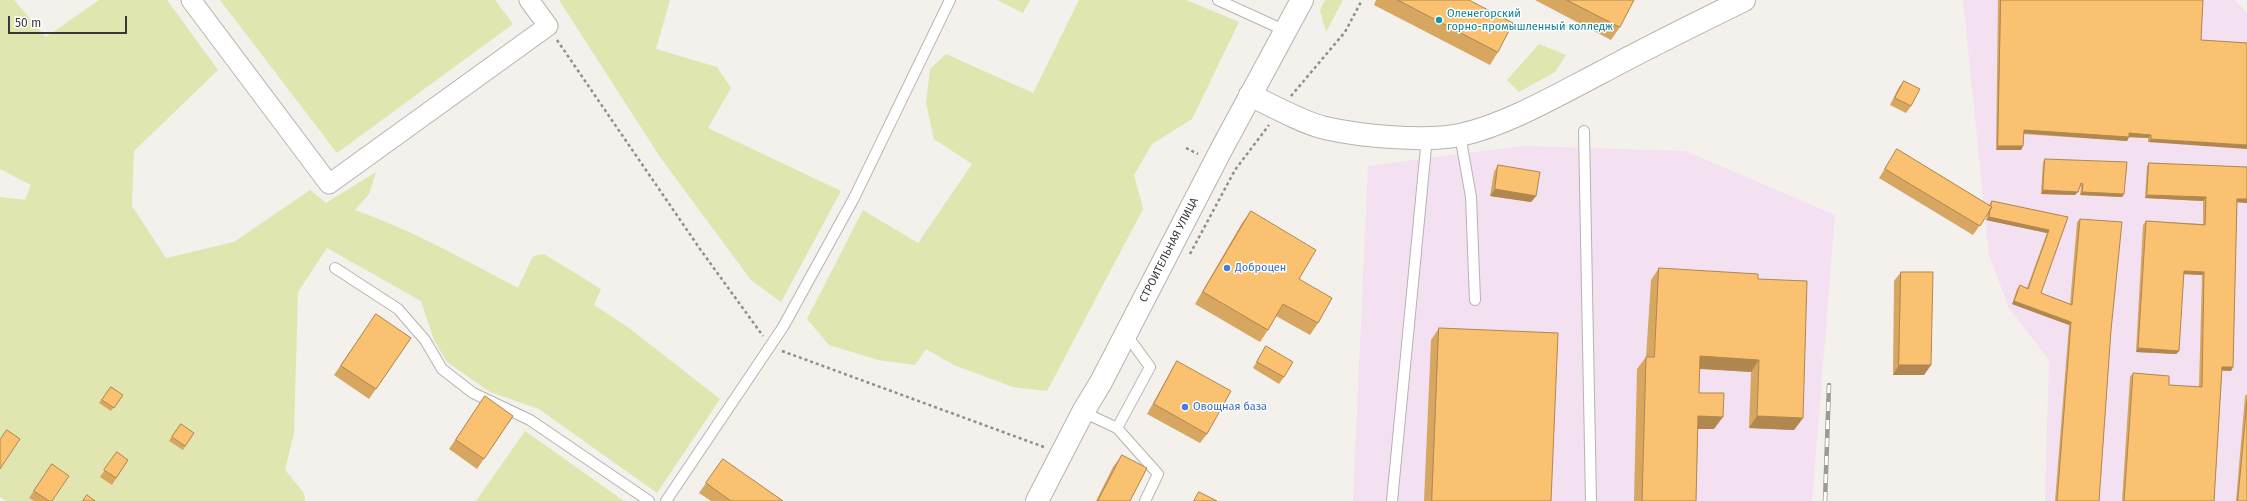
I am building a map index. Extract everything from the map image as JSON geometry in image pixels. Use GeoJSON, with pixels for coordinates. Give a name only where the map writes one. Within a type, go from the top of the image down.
{"type":"FeatureCollection","features":[{"type":"Feature","properties":{"kind":"street"},"geometry":{"type":"LineString","coordinates":[[191,0],[329,184],[548,26],[530,0]]}},
{"type":"Feature","properties":{"kind":"street","name":"СТРОИТЕЛЬНАЯ УЛИЦА"},"geometry":{"type":"LineString","coordinates":[[1037,501],[1126,334],[1250,95],[1302,0]]}},
{"type":"Feature","properties":{"kind":"street"},"geometry":{"type":"LineString","coordinates":[[1250,95],[1324,128],[1380,136],[1427,137],[1460,135],[1501,121],[1552,98],[1649,47],[1744,0]]}},
{"type":"Feature","properties":{"kind":"lane"},"geometry":{"type":"LineString","coordinates":[[666,501],[783,327],[854,198],[950,0]]}},
{"type":"Feature","properties":{"kind":"lane"},"geometry":{"type":"LineString","coordinates":[[1218,0],[1286,31]]}},
{"type":"Feature","properties":{"kind":"lane"},"geometry":{"type":"LineString","coordinates":[[1584,131],[1591,501]]}},
{"type":"Feature","properties":{"kind":"lane"},"geometry":{"type":"LineString","coordinates":[[1460,135],[1471,197],[1475,300]]}},
{"type":"Feature","properties":{"kind":"lane"},"geometry":{"type":"LineString","coordinates":[[1392,501],[1427,137]]}},
{"type":"Feature","properties":{"kind":"lane"},"geometry":{"type":"LineString","coordinates":[[335,268],[398,309],[425,340],[442,369],[473,393],[530,420],[649,501]]}},
{"type":"Feature","properties":{"kind":"lane"},"geometry":{"type":"LineString","coordinates":[[1117,428],[1150,367],[1126,334]]}},
{"type":"Feature","properties":{"kind":"lane"},"geometry":{"type":"LineString","coordinates":[[1084,412],[1117,428],[1158,474],[1145,501]]}},
{"type":"Feature","properties":{"kind":"path"},"geometry":{"type":"LineString","coordinates":[[1187,261],[1235,170],[1280,109],[1345,32],[1362,0]]}},
{"type":"Feature","properties":{"kind":"path"},"geometry":{"type":"LineString","coordinates":[[548,26],[700,249],[770,346],[1061,454]]}},
{"type":"Feature","properties":{"kind":"shaded area"},"geometry":{"type":"Polygon","coordinates":[[[1963,0],[2235,0],[2247,13],[2247,501],[2045,501],[2049,360],[2009,308],[1989,255],[1963,0]]]}},
{"type":"Feature","properties":{"kind":"shaded area"},"geometry":{"type":"Polygon","coordinates":[[[1522,146],[1685,151],[1835,215],[1812,501],[1353,501],[1368,166],[1522,146]]]}},
{"type":"Feature","properties":{"kind":"green space"},"geometry":{"type":"Polygon","coordinates":[[[0,0],[14,0],[46,37],[99,0],[167,0],[218,70],[134,151],[132,206],[166,258],[234,242],[310,190],[326,203],[376,172],[369,194],[355,210],[418,236],[518,288],[533,256],[544,254],[601,289],[594,305],[629,328],[720,399],[657,493],[539,409],[490,392],[447,362],[434,340],[421,301],[327,248],[298,292],[294,433],[285,470],[304,493],[305,501],[6,501],[0,497],[0,197],[25,200],[31,185],[0,169],[0,0]]]}},
{"type":"Feature","properties":{"kind":"green space"},"geometry":{"type":"Polygon","coordinates":[[[220,0],[495,0],[513,24],[337,153],[220,0]]]}},
{"type":"Feature","properties":{"kind":"green space"},"geometry":{"type":"Polygon","coordinates":[[[559,0],[670,0],[656,49],[717,67],[731,88],[708,128],[841,191],[781,302],[751,280],[660,157],[559,0]]]}},
{"type":"Feature","properties":{"kind":"green space"},"geometry":{"type":"Polygon","coordinates":[[[997,0],[1030,0],[1023,13],[997,0]]]}},
{"type":"Feature","properties":{"kind":"green space"},"geometry":{"type":"Polygon","coordinates":[[[1079,0],[1186,0],[1239,22],[1192,119],[1152,144],[1134,175],[1143,209],[1047,391],[1013,387],[954,365],[926,349],[915,365],[878,360],[829,345],[807,319],[863,210],[918,243],[972,164],[934,139],[926,103],[930,69],[946,54],[1033,93],[1079,0]]]}},
{"type":"Feature","properties":{"kind":"green space"},"geometry":{"type":"Polygon","coordinates":[[[1325,0],[1343,0],[1326,32],[1320,10],[1325,0]]]}},
{"type":"Feature","properties":{"kind":"green space"},"geometry":{"type":"Polygon","coordinates":[[[1539,44],[1566,55],[1555,72],[1519,92],[1507,80],[1539,44]]]}},
{"type":"Feature","properties":{"kind":"green space"},"geometry":{"type":"Polygon","coordinates":[[[525,431],[624,501],[476,501],[525,431]]]}},
{"type":"Feature","properties":{"kind":"building"},"geometry":{"type":"Polygon","coordinates":[[[1398,0],[1469,0],[1513,23],[1498,52],[1398,0]]]}},
{"type":"Feature","properties":{"kind":"building"},"geometry":{"type":"Polygon","coordinates":[[[1567,0],[1634,0],[1620,27],[1567,0]]]}},
{"type":"Feature","properties":{"kind":"building"},"geometry":{"type":"Polygon","coordinates":[[[2001,0],[2203,0],[2201,40],[2247,43],[2247,145],[2151,139],[2151,135],[2129,133],[2129,137],[2024,130],[2023,146],[1998,146],[2001,0]]]}},
{"type":"Feature","properties":{"kind":"building"},"geometry":{"type":"Polygon","coordinates":[[[1904,81],[1920,89],[1911,106],[1895,98],[1904,81]]]}},
{"type":"Feature","properties":{"kind":"building"},"geometry":{"type":"Polygon","coordinates":[[[1897,149],[1992,207],[1980,226],[1885,169],[1897,149]]]}},
{"type":"Feature","properties":{"kind":"building"},"geometry":{"type":"Polygon","coordinates":[[[2045,159],[2127,162],[2124,194],[2082,192],[2083,184],[2081,183],[2078,192],[2043,190],[2045,159]]]}},
{"type":"Feature","properties":{"kind":"building"},"geometry":{"type":"Polygon","coordinates":[[[2149,163],[2247,167],[2247,199],[2237,199],[2233,367],[2222,367],[2214,501],[2124,501],[2133,373],[2169,376],[2169,385],[2202,387],[2204,272],[2184,271],[2179,351],[2138,348],[2146,221],[2205,225],[2206,197],[2147,195],[2149,163]]]}},
{"type":"Feature","properties":{"kind":"building"},"geometry":{"type":"Polygon","coordinates":[[[1498,165],[1540,172],[1536,196],[1495,189],[1498,165]]]}},
{"type":"Feature","properties":{"kind":"building"},"geometry":{"type":"Polygon","coordinates":[[[1992,201],[2068,217],[2041,293],[2072,305],[2080,219],[2122,222],[2111,330],[2099,501],[2057,501],[2071,322],[2014,301],[2020,285],[2028,289],[2049,230],[1989,217],[1992,201]]]}},
{"type":"Feature","properties":{"kind":"building"},"geometry":{"type":"Polygon","coordinates":[[[1251,211],[1316,250],[1299,279],[1332,298],[1318,323],[1283,304],[1268,330],[1203,292],[1251,211]]]}},
{"type":"Feature","properties":{"kind":"building"},"geometry":{"type":"Polygon","coordinates":[[[1659,268],[1758,274],[1758,279],[1807,281],[1803,418],[1757,416],[1759,360],[1700,356],[1699,393],[1724,393],[1723,417],[1698,416],[1696,501],[1642,501],[1646,357],[1654,357],[1659,268]]]}},
{"type":"Feature","properties":{"kind":"building"},"geometry":{"type":"Polygon","coordinates":[[[1901,272],[1933,272],[1931,365],[1899,365],[1901,272]]]}},
{"type":"Feature","properties":{"kind":"building"},"geometry":{"type":"Polygon","coordinates":[[[376,314],[411,338],[376,389],[341,366],[376,314]]]}},
{"type":"Feature","properties":{"kind":"building"},"geometry":{"type":"Polygon","coordinates":[[[1439,328],[1558,333],[1551,501],[1432,501],[1439,328]]]}},
{"type":"Feature","properties":{"kind":"building"},"geometry":{"type":"Polygon","coordinates":[[[1266,346],[1293,362],[1284,377],[1257,362],[1266,346]]]}},
{"type":"Feature","properties":{"kind":"building","name":"Овощная база"},"geometry":{"type":"Polygon","coordinates":[[[1177,361],[1231,391],[1207,434],[1154,404],[1177,361]]]}},
{"type":"Feature","properties":{"kind":"building"},"geometry":{"type":"Polygon","coordinates":[[[111,387],[123,395],[114,408],[102,400],[111,387]]]}},
{"type":"Feature","properties":{"kind":"building"},"geometry":{"type":"Polygon","coordinates":[[[485,396],[513,416],[484,459],[456,440],[485,396]]]}},
{"type":"Feature","properties":{"kind":"building"},"geometry":{"type":"Polygon","coordinates":[[[2247,401],[2247,501],[2238,501],[2247,401]]]}},
{"type":"Feature","properties":{"kind":"building"},"geometry":{"type":"Polygon","coordinates":[[[181,424],[194,433],[185,446],[172,437],[181,424]]]}},
{"type":"Feature","properties":{"kind":"building"},"geometry":{"type":"Polygon","coordinates":[[[7,430],[20,439],[0,469],[0,440],[7,430]]]}},
{"type":"Feature","properties":{"kind":"building"},"geometry":{"type":"Polygon","coordinates":[[[117,452],[128,460],[116,478],[104,470],[117,452]]]}},
{"type":"Feature","properties":{"kind":"building"},"geometry":{"type":"Polygon","coordinates":[[[1122,455],[1147,468],[1130,501],[1098,501],[1122,455]]]}},
{"type":"Feature","properties":{"kind":"building"},"geometry":{"type":"Polygon","coordinates":[[[723,459],[783,501],[731,501],[706,483],[723,459]]]}},
{"type":"Feature","properties":{"kind":"building"},"geometry":{"type":"Polygon","coordinates":[[[52,464],[69,476],[52,501],[49,501],[34,491],[52,464]]]}},
{"type":"Feature","properties":{"kind":"building"},"geometry":{"type":"Polygon","coordinates":[[[1199,492],[1217,501],[1194,501],[1199,492]]]}},
{"type":"Feature","properties":{"kind":"building"},"geometry":{"type":"Polygon","coordinates":[[[87,495],[95,501],[83,501],[87,495]]]}},
{"type":"Feature","properties":{"kind":"railway"},"geometry":{"type":"LineString","coordinates":[[1825,501],[1829,385]]}},
{"type":"Feature","properties":{"kind":"place","name":"Оленегорский горно-промышленный колледж"},"geometry":{"type":"Point","coordinates":[1439,20]}},
{"type":"Feature","properties":{"kind":"place","name":"Доброцен"},"geometry":{"type":"Point","coordinates":[1227,268]}},
{"type":"Feature","properties":{"kind":"place","name":"Овощная база"},"geometry":{"type":"Point","coordinates":[1185,407]}}]}
